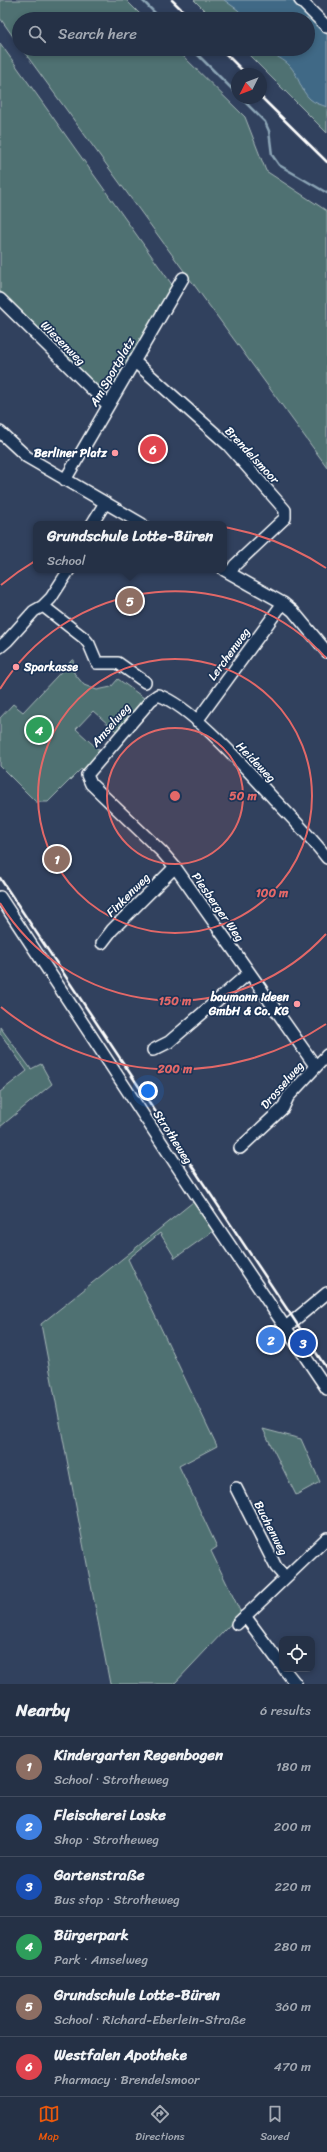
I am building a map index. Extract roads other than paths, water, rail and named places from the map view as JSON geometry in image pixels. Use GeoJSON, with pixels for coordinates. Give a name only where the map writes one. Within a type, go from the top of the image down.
{"type":"FeatureCollection","features":[{"type":"Feature","properties":{"kind":"street"},"geometry":{"type":"LineString","coordinates":[[300,0],[312,12]]}},
{"type":"Feature","properties":{"kind":"street"},"geometry":{"type":"LineString","coordinates":[[315,15],[327,27]]}},
{"type":"Feature","properties":{"kind":"street","name":"Am Sportplatz"},"geometry":{"type":"LineString","coordinates":[[65,480],[183,278]]}},
{"type":"Feature","properties":{"kind":"street","name":"Wiesenweg"},"geometry":{"type":"LineString","coordinates":[[0,299],[108,406]]}},
{"type":"Feature","properties":{"kind":"street","name":"Brendelsmoor"},"geometry":{"type":"LineString","coordinates":[[134,361],[228,445],[285,510],[285,518],[227,571]]}},
{"type":"Feature","properties":{"kind":"street"},"geometry":{"type":"LineString","coordinates":[[0,432],[27,457],[137,521]]}},
{"type":"Feature","properties":{"kind":"street"},"geometry":{"type":"LineString","coordinates":[[94,521],[105,503]]}},
{"type":"Feature","properties":{"kind":"street"},"geometry":{"type":"LineString","coordinates":[[227,571],[283,603],[293,611],[327,652]]}},
{"type":"Feature","properties":{"kind":"street"},"geometry":{"type":"LineString","coordinates":[[0,647],[7,642],[34,611],[43,606],[51,598],[66,573]]}},
{"type":"Feature","properties":{"kind":"street","name":"Lerchenweg"},"geometry":{"type":"LineString","coordinates":[[197,721],[283,603]]}},
{"type":"Feature","properties":{"kind":"street"},"geometry":{"type":"LineString","coordinates":[[43,606],[84,638],[89,644],[97,663],[118,663],[145,682]]}},
{"type":"Feature","properties":{"kind":"street","name":"Heideweg"},"geometry":{"type":"LineString","coordinates":[[158,695],[164,697],[197,721],[243,766],[327,858]]}},
{"type":"Feature","properties":{"kind":"street","name":"Amselweg"},"geometry":{"type":"LineString","coordinates":[[87,775],[151,700],[158,695]]}},
{"type":"Feature","properties":{"kind":"street","name":"Piesberger Weg"},"geometry":{"type":"LineString","coordinates":[[87,775],[91,784],[162,852],[175,867],[316,1066]]}},
{"type":"Feature","properties":{"kind":"street","name":"Finkenweg"},"geometry":{"type":"LineString","coordinates":[[102,944],[112,930],[175,867]]}},
{"type":"Feature","properties":{"kind":"street","name":"Strotheweg"},"geometry":{"type":"LineString","coordinates":[[0,897],[327,1389]]}},
{"type":"Feature","properties":{"kind":"street"},"geometry":{"type":"LineString","coordinates":[[153,1050],[169,1042],[249,973]]}},
{"type":"Feature","properties":{"kind":"street","name":"Drosselweg"},"geometry":{"type":"LineString","coordinates":[[240,1148],[283,1108],[288,1097],[327,1055]]}},
{"type":"Feature","properties":{"kind":"street"},"geometry":{"type":"LineString","coordinates":[[286,1327],[327,1293]]}},
{"type":"Feature","properties":{"kind":"street","name":"Buchenweg"},"geometry":{"type":"LineString","coordinates":[[236,1488],[276,1567],[285,1577]]}},
{"type":"Feature","properties":{"kind":"street","name":"Buchenweg"},"geometry":{"type":"LineString","coordinates":[[279,1663],[241,1620],[327,1538]]}},
{"type":"Feature","properties":{"kind":"street"},"geometry":{"type":"LineString","coordinates":[[286,1672],[296,1684]]}},
{"type":"Feature","properties":{"kind":"water"},"geometry":{"type":"Polygon","coordinates":[[[224,0],[292,0],[304,12],[240,12],[224,0]]]}},
{"type":"Feature","properties":{"kind":"water"},"geometry":{"type":"Polygon","coordinates":[[[315,23],[327,35],[327,107],[310,99],[304,91],[296,74],[285,62],[277,56],[315,56],[315,23]]]}},
{"type":"Feature","properties":{"kind":"waterway"},"geometry":{"type":"LineString","coordinates":[[142,0],[154,12]]}},
{"type":"Feature","properties":{"kind":"waterway"},"geometry":{"type":"LineString","coordinates":[[199,56],[231,88]]}},
{"type":"Feature","properties":{"kind":"waterway"},"geometry":{"type":"LineString","coordinates":[[247,104],[265,122],[269,131],[272,155],[279,165],[327,193]]}},
{"type":"Feature","properties":{"kind":"railway"},"geometry":{"type":"LineString","coordinates":[[172,0],[184,12]]}},
{"type":"Feature","properties":{"kind":"railway"},"geometry":{"type":"LineString","coordinates":[[228,56],[240,68]]}},
{"type":"Feature","properties":{"kind":"railway"},"geometry":{"type":"LineString","coordinates":[[267,103],[327,162]]}},
{"type":"Feature","properties":{"kind":"railway"},"geometry":{"type":"LineString","coordinates":[[0,878],[327,1369]]}},
{"type":"Feature","properties":{"kind":"place","name":"Westfalen Apotheke"},"geometry":{"type":"Point","coordinates":[153,449]}},
{"type":"Feature","properties":{"kind":"place","name":"Berliner Platz"},"geometry":{"type":"Point","coordinates":[115,453]}},
{"type":"Feature","properties":{"kind":"place","name":"Grundschule Lotte-Büren"},"geometry":{"type":"Point","coordinates":[130,601]}},
{"type":"Feature","properties":{"kind":"place","name":"Sparkasse"},"geometry":{"type":"Point","coordinates":[16,667]}},
{"type":"Feature","properties":{"kind":"place","name":"Bürgerpark"},"geometry":{"type":"Point","coordinates":[39,730]}},
{"type":"Feature","properties":{"kind":"place","name":"Kindergarten Regenbogen"},"geometry":{"type":"Point","coordinates":[57,859]}},
{"type":"Feature","properties":{"kind":"place","name":"baumann ideen GmbH & Co. KG"},"geometry":{"type":"Point","coordinates":[297,1004]}},
{"type":"Feature","properties":{"kind":"place","name":"Fleischerei Loske"},"geometry":{"type":"Point","coordinates":[271,1340]}},
{"type":"Feature","properties":{"kind":"place","name":"Gartenstraße"},"geometry":{"type":"Point","coordinates":[303,1343]}}]}
